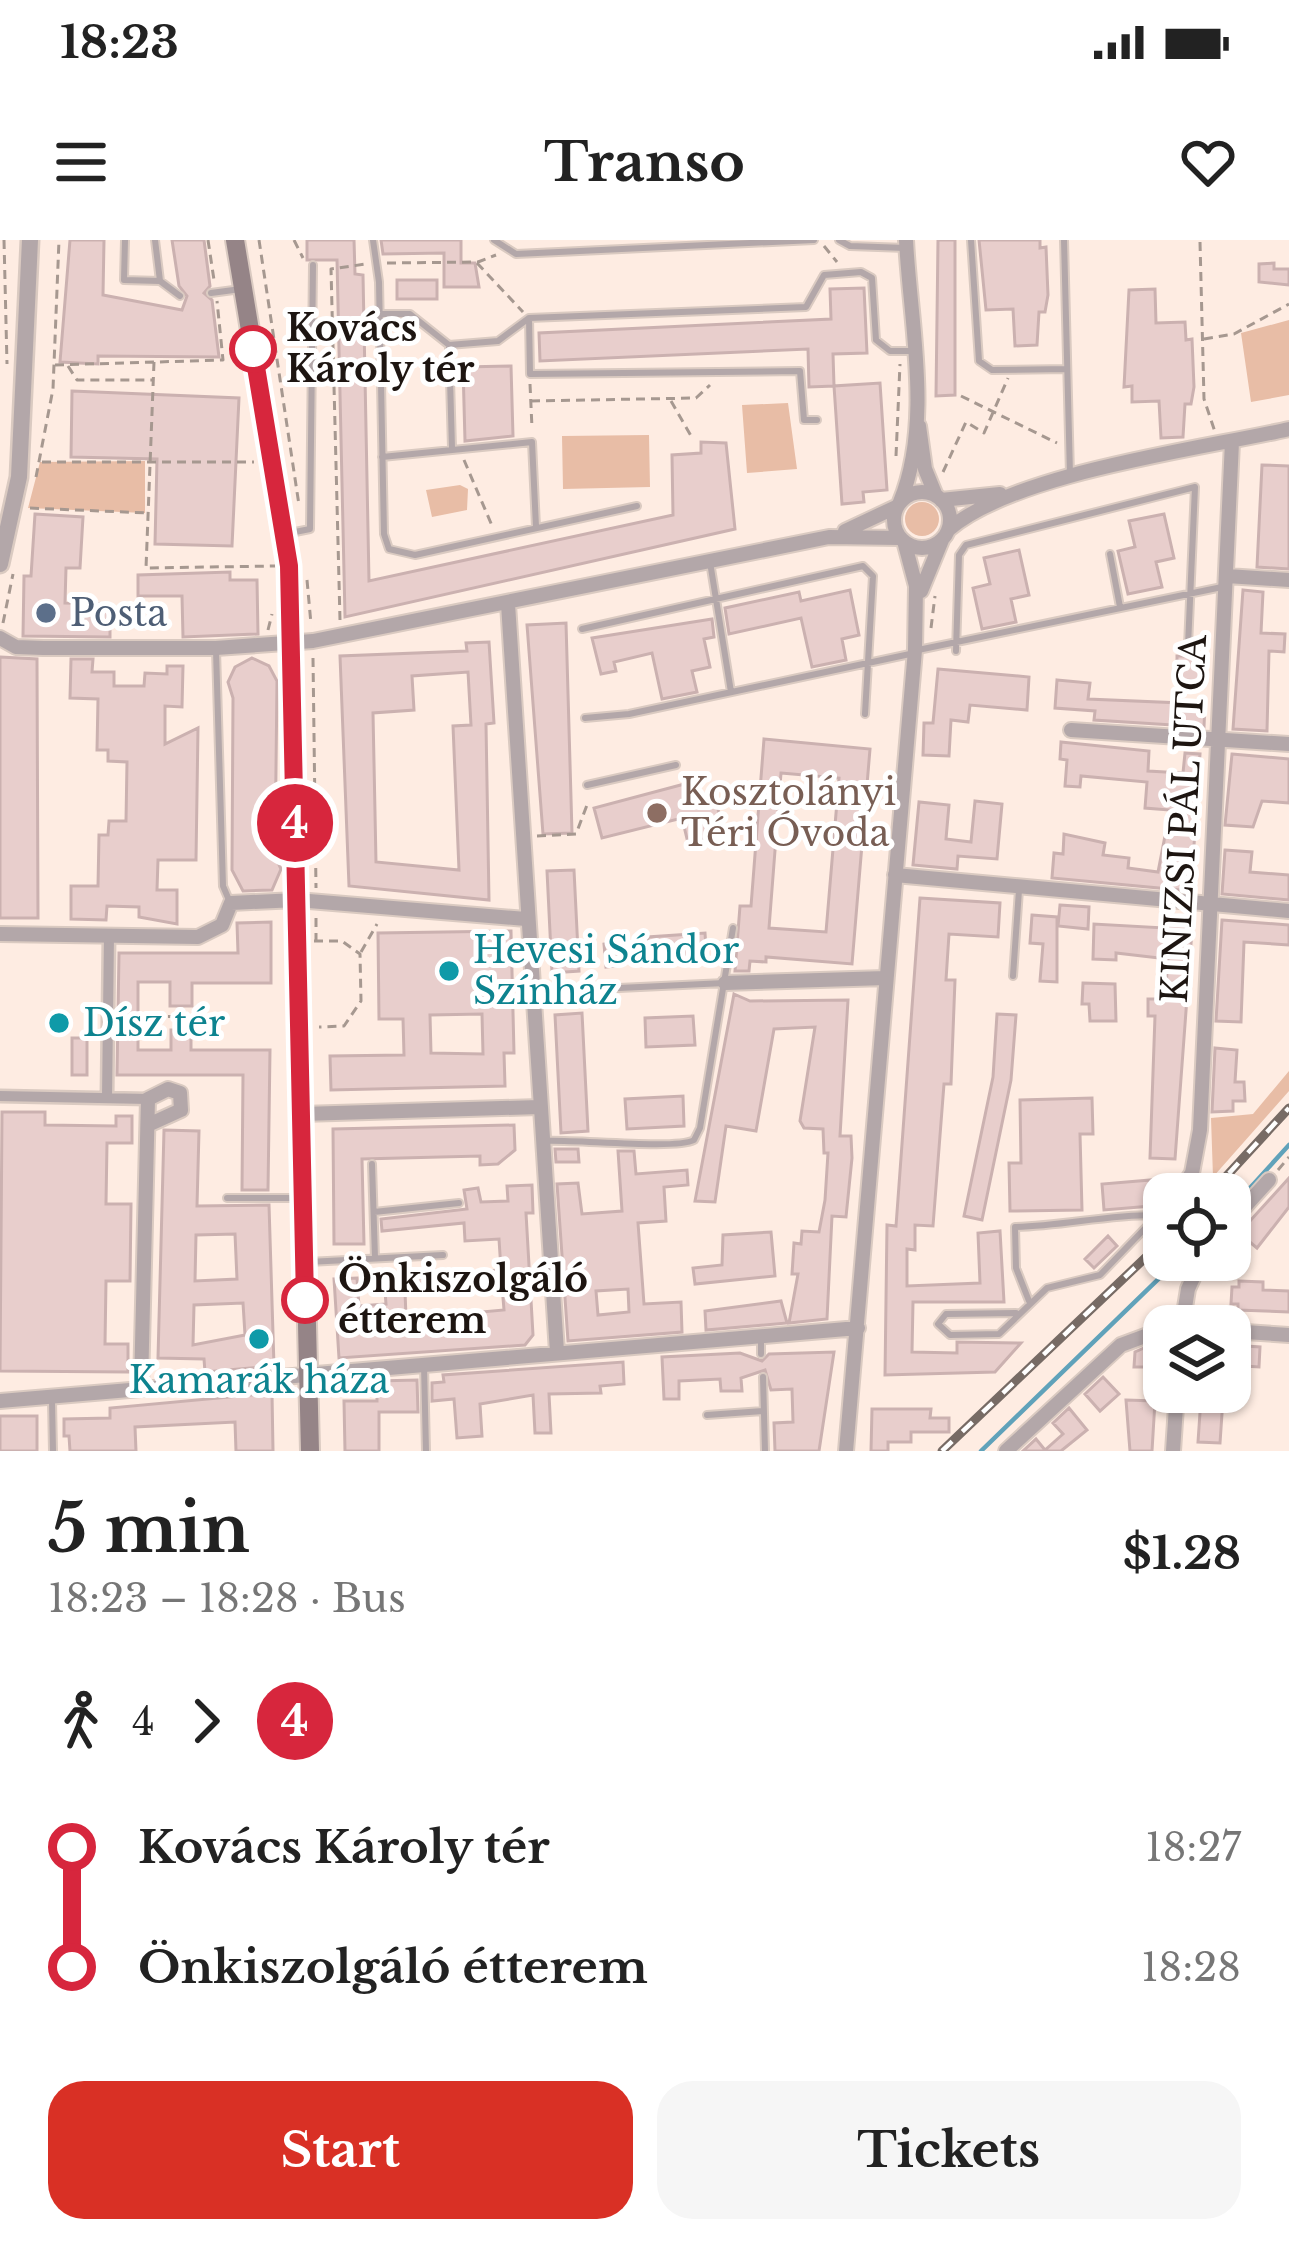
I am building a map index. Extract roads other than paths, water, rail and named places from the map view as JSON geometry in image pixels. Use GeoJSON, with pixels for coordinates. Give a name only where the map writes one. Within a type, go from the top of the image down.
{"type":"FeatureCollection","features":[{"type":"Feature","properties":{"kind":"main road"},"geometry":{"type":"LineString","coordinates":[[235,240],[274,463],[294,532],[298,569],[292,643],[310,1451]]}},
{"type":"Feature","properties":{"kind":"street"},"geometry":{"type":"LineString","coordinates":[[7,568],[22,496],[30,240]]}},
{"type":"Feature","properties":{"kind":"street"},"geometry":{"type":"LineString","coordinates":[[906,244],[916,412],[925,469],[948,512],[945,534],[916,608]]}},
{"type":"Feature","properties":{"kind":"street"},"geometry":{"type":"LineString","coordinates":[[846,1451],[919,650],[914,570],[893,520],[916,412]]}},
{"type":"Feature","properties":{"kind":"street"},"geometry":{"type":"LineString","coordinates":[[829,537],[902,540],[924,548],[972,512],[1029,490],[1289,429]]}},
{"type":"Feature","properties":{"kind":"street","name":"KINIZSI PÁL UTCA"},"geometry":{"type":"LineString","coordinates":[[1192,1173],[1200,1130],[1227,581],[1226,443]]}},
{"type":"Feature","properties":{"kind":"street"},"geometry":{"type":"LineString","coordinates":[[0,638],[16,647],[216,648],[292,643],[829,537],[914,493],[1029,490]]}},
{"type":"Feature","properties":{"kind":"street"},"geometry":{"type":"LineString","coordinates":[[1227,581],[1289,580]]}},
{"type":"Feature","properties":{"kind":"street"},"geometry":{"type":"LineString","coordinates":[[508,604],[557,1352]]}},
{"type":"Feature","properties":{"kind":"street"},"geometry":{"type":"LineString","coordinates":[[1071,730],[1289,744]]}},
{"type":"Feature","properties":{"kind":"street"},"geometry":{"type":"LineString","coordinates":[[895,875],[1289,911]]}},
{"type":"Feature","properties":{"kind":"street"},"geometry":{"type":"LineString","coordinates":[[0,934],[206,935],[222,925],[231,903],[297,900],[526,919]]}},
{"type":"Feature","properties":{"kind":"street"},"geometry":{"type":"LineString","coordinates":[[107,1098],[109,935]]}},
{"type":"Feature","properties":{"kind":"street"},"geometry":{"type":"LineString","coordinates":[[725,983],[886,978]]}},
{"type":"Feature","properties":{"kind":"street"},"geometry":{"type":"LineString","coordinates":[[0,1096],[148,1099],[168,1089],[180,1093],[183,1103],[171,1117],[148,1125]]}},
{"type":"Feature","properties":{"kind":"street"},"geometry":{"type":"LineString","coordinates":[[141,1386],[148,1099]]}},
{"type":"Feature","properties":{"kind":"street"},"geometry":{"type":"LineString","coordinates":[[302,1114],[539,1107]]}},
{"type":"Feature","properties":{"kind":"street"},"geometry":{"type":"LineString","coordinates":[[1251,1200],[1269,1180]]}},
{"type":"Feature","properties":{"kind":"street"},"geometry":{"type":"LineString","coordinates":[[0,1400],[858,1328]]}},
{"type":"Feature","properties":{"kind":"street"},"geometry":{"type":"LineString","coordinates":[[1251,1332],[1289,1335]]}},
{"type":"Feature","properties":{"kind":"street"},"geometry":{"type":"LineString","coordinates":[[1006,1451],[1121,1345],[1143,1337]]}},
{"type":"Feature","properties":{"kind":"street"},"geometry":{"type":"LineString","coordinates":[[1173,1451],[1176,1413]]}},
{"type":"Feature","properties":{"kind":"lane"},"geometry":{"type":"LineString","coordinates":[[125,240],[124,280],[160,281],[180,296]]}},
{"type":"Feature","properties":{"kind":"lane"},"geometry":{"type":"LineString","coordinates":[[155,240],[160,281]]}},
{"type":"Feature","properties":{"kind":"lane"},"geometry":{"type":"LineString","coordinates":[[373,240],[380,314],[384,534],[389,549],[415,555],[637,506]]}},
{"type":"Feature","properties":{"kind":"lane"},"geometry":{"type":"LineString","coordinates":[[494,240],[506,251],[817,240]]}},
{"type":"Feature","properties":{"kind":"lane"},"geometry":{"type":"LineString","coordinates":[[839,240],[850,246],[906,244]]}},
{"type":"Feature","properties":{"kind":"lane"},"geometry":{"type":"LineString","coordinates":[[971,240],[976,355],[987,369],[1067,369]]}},
{"type":"Feature","properties":{"kind":"lane"},"geometry":{"type":"LineString","coordinates":[[1064,240],[1070,478]]}},
{"type":"Feature","properties":{"kind":"lane"},"geometry":{"type":"LineString","coordinates":[[294,532],[310,529],[313,266]]}},
{"type":"Feature","properties":{"kind":"lane"},"geometry":{"type":"LineString","coordinates":[[380,314],[410,314],[449,345],[498,340],[529,318],[806,307],[824,275],[861,272],[872,278],[876,340],[884,349],[910,351]]}},
{"type":"Feature","properties":{"kind":"lane"},"geometry":{"type":"LineString","coordinates":[[213,293],[244,289]]}},
{"type":"Feature","properties":{"kind":"lane"},"geometry":{"type":"LineString","coordinates":[[529,318],[530,374],[800,371],[804,421],[817,420]]}},
{"type":"Feature","properties":{"kind":"lane"},"geometry":{"type":"LineString","coordinates":[[449,345],[456,447]]}},
{"type":"Feature","properties":{"kind":"lane"},"geometry":{"type":"LineString","coordinates":[[382,458],[532,442],[536,527]]}},
{"type":"Feature","properties":{"kind":"lane"},"geometry":{"type":"LineString","coordinates":[[956,646],[959,555],[966,545],[1195,488],[1188,646]]}},
{"type":"Feature","properties":{"kind":"lane"},"geometry":{"type":"LineString","coordinates":[[1110,554],[1120,607]]}},
{"type":"Feature","properties":{"kind":"lane"},"geometry":{"type":"LineString","coordinates":[[710,562],[731,692]]}},
{"type":"Feature","properties":{"kind":"lane"},"geometry":{"type":"LineString","coordinates":[[582,629],[863,566],[873,576],[865,714]]}},
{"type":"Feature","properties":{"kind":"lane"},"geometry":{"type":"LineString","coordinates":[[585,718],[956,646],[1227,581]]}},
{"type":"Feature","properties":{"kind":"lane"},"geometry":{"type":"LineString","coordinates":[[216,648],[223,886],[231,903]]}},
{"type":"Feature","properties":{"kind":"lane"},"geometry":{"type":"LineString","coordinates":[[586,785],[676,765]]}},
{"type":"Feature","properties":{"kind":"lane"},"geometry":{"type":"LineString","coordinates":[[1013,976],[1019,887]]}},
{"type":"Feature","properties":{"kind":"lane"},"geometry":{"type":"LineString","coordinates":[[542,1141],[610,1139],[671,1147],[694,1139],[700,1128],[733,928]]}},
{"type":"Feature","properties":{"kind":"lane"},"geometry":{"type":"LineString","coordinates":[[531,992],[725,983]]}},
{"type":"Feature","properties":{"kind":"lane"},"geometry":{"type":"LineString","coordinates":[[372,1164],[375,1258]]}},
{"type":"Feature","properties":{"kind":"lane"},"geometry":{"type":"LineString","coordinates":[[227,1198],[304,1198]]}},
{"type":"Feature","properties":{"kind":"lane"},"geometry":{"type":"LineString","coordinates":[[374,1211],[459,1203]]}},
{"type":"Feature","properties":{"kind":"lane"},"geometry":{"type":"LineString","coordinates":[[1030,1301],[1016,1268],[1015,1227],[1143,1214]]}},
{"type":"Feature","properties":{"kind":"lane"},"geometry":{"type":"LineString","coordinates":[[1016,1313],[946,1314],[938,1329],[950,1335],[998,1334],[1030,1301],[1057,1284],[1100,1275],[1143,1231]]}},
{"type":"Feature","properties":{"kind":"lane"},"geometry":{"type":"LineString","coordinates":[[304,1262],[443,1255]]}},
{"type":"Feature","properties":{"kind":"lane"},"geometry":{"type":"LineString","coordinates":[[760,1336],[761,1354]]}},
{"type":"Feature","properties":{"kind":"lane"},"geometry":{"type":"LineString","coordinates":[[424,1362],[426,1451]]}},
{"type":"Feature","properties":{"kind":"lane"},"geometry":{"type":"LineString","coordinates":[[763,1377],[765,1451]]}},
{"type":"Feature","properties":{"kind":"lane"},"geometry":{"type":"LineString","coordinates":[[52,1395],[53,1451]]}},
{"type":"Feature","properties":{"kind":"lane"},"geometry":{"type":"LineString","coordinates":[[706,1415],[764,1411]]}},
{"type":"Feature","properties":{"kind":"waterway"},"geometry":{"type":"LineString","coordinates":[[1251,1187],[1289,1145]]}},
{"type":"Feature","properties":{"kind":"waterway"},"geometry":{"type":"LineString","coordinates":[[981,1451],[1156,1281]]}},
{"type":"Feature","properties":{"kind":"railway"},"geometry":{"type":"LineString","coordinates":[[1229,1173],[1289,1108]]}},
{"type":"Feature","properties":{"kind":"railway"},"geometry":{"type":"LineString","coordinates":[[942,1451],[1143,1260]]}},
{"type":"Feature","properties":{"kind":"place","name":"Kovács Károly tér"},"geometry":{"type":"Point","coordinates":[253,349]}},
{"type":"Feature","properties":{"kind":"place","name":"Posta"},"geometry":{"type":"Point","coordinates":[46,613]}},
{"type":"Feature","properties":{"kind":"place","name":"Kosztolányi Téri Óvoda"},"geometry":{"type":"Point","coordinates":[657,813]}},
{"type":"Feature","properties":{"kind":"place","name":"Hevesi Sándor Színház"},"geometry":{"type":"Point","coordinates":[449,971]}},
{"type":"Feature","properties":{"kind":"place","name":"Dísz tér"},"geometry":{"type":"Point","coordinates":[59,1023]}},
{"type":"Feature","properties":{"kind":"place","name":"Önkiszolgáló étterem"},"geometry":{"type":"Point","coordinates":[305,1300]}},
{"type":"Feature","properties":{"kind":"place","name":"Kamarák háza"},"geometry":{"type":"Point","coordinates":[259,1339]}}]}
